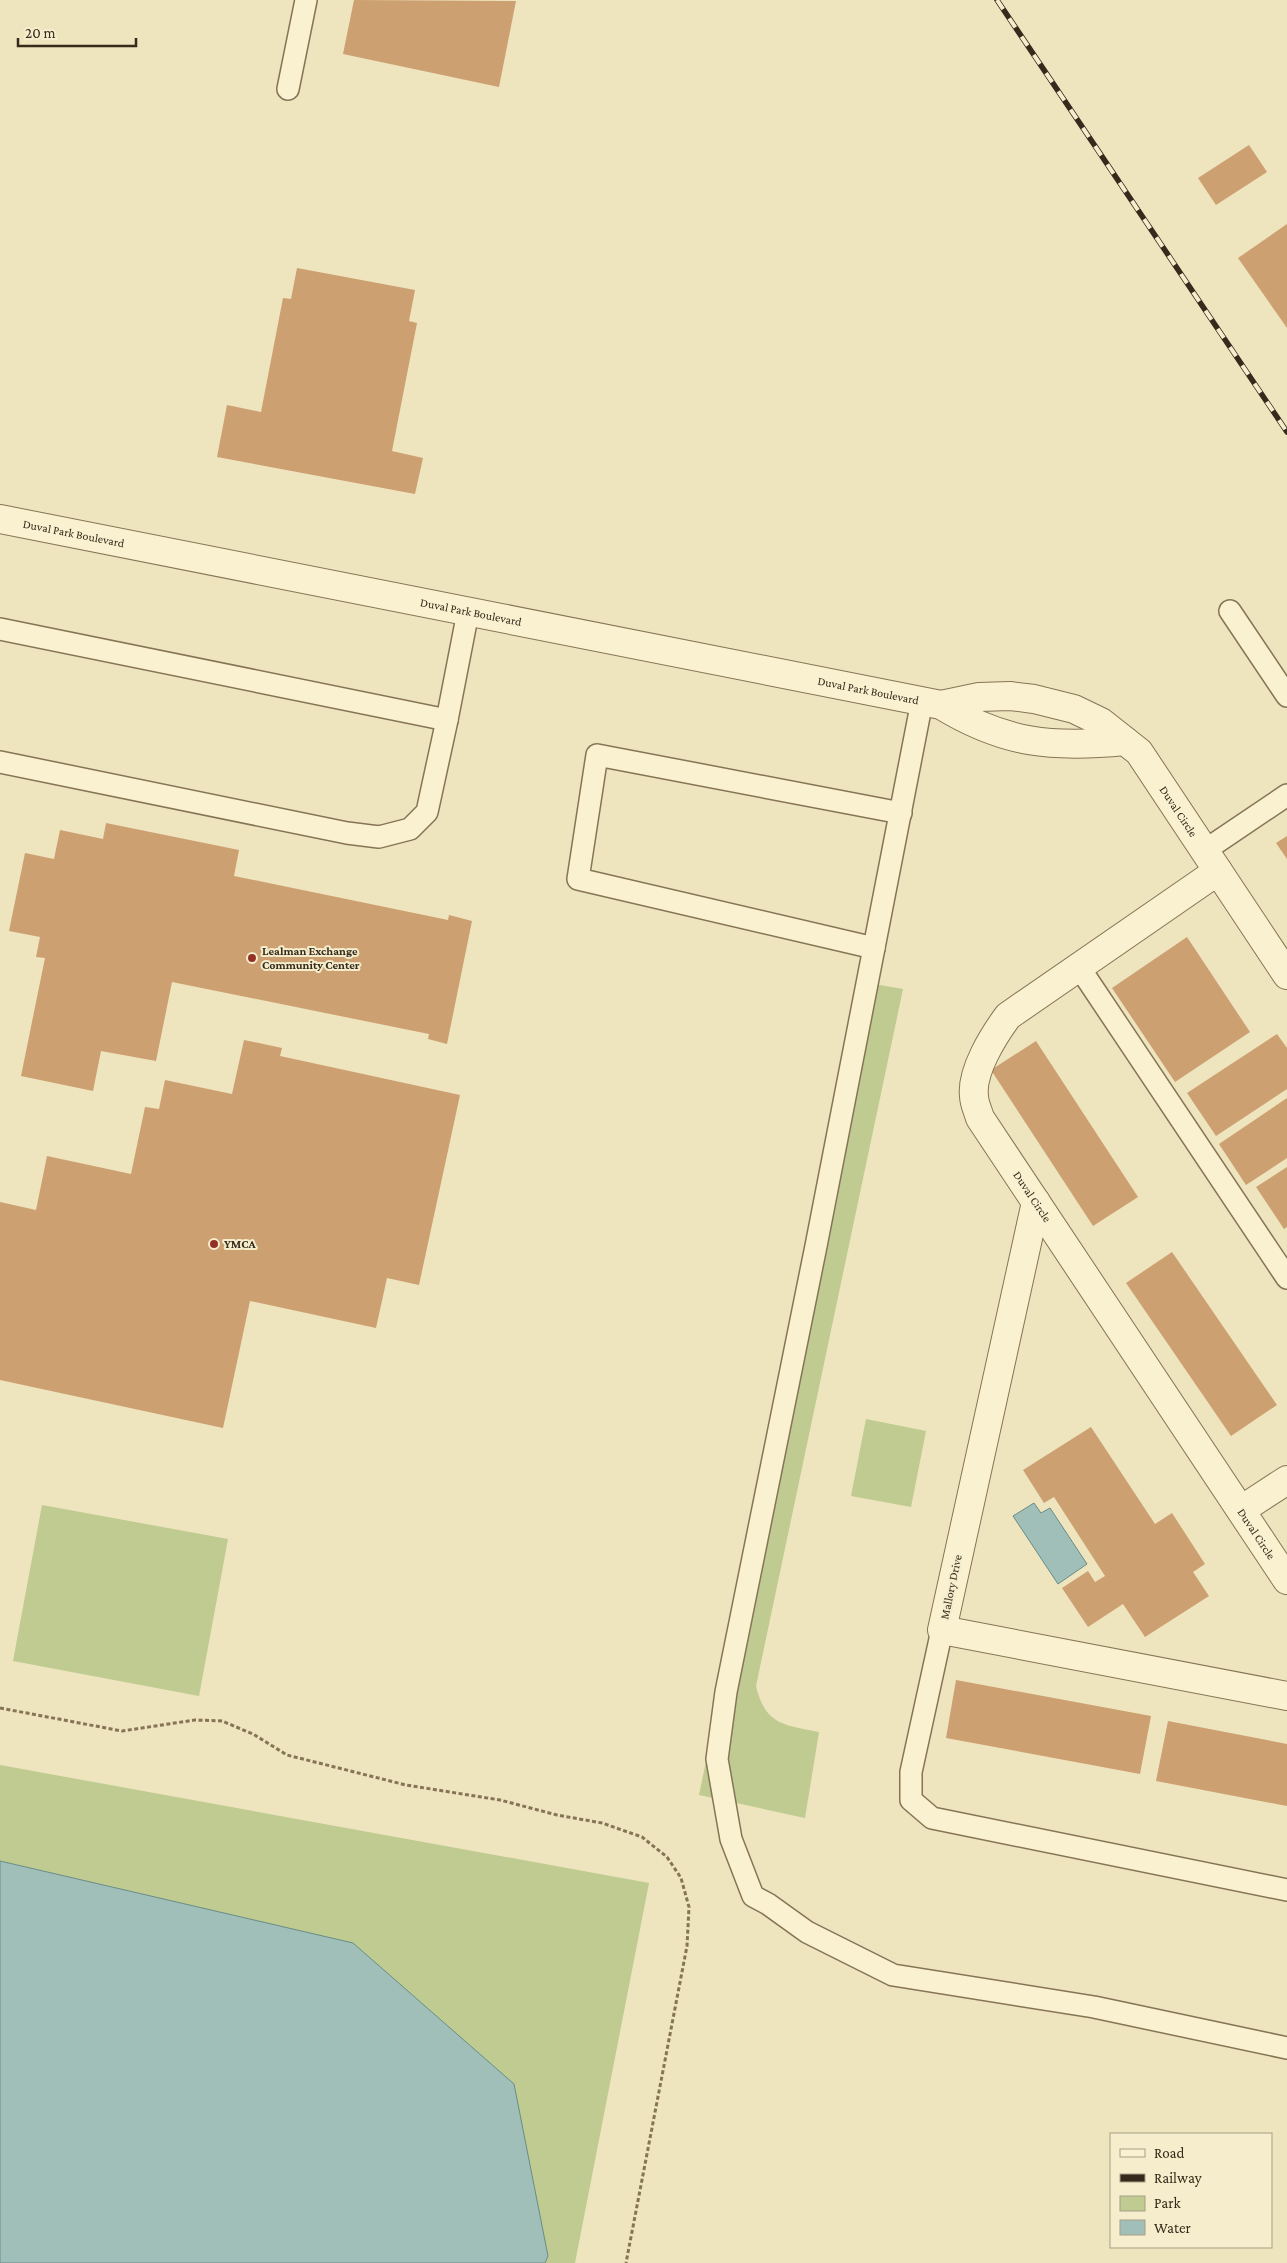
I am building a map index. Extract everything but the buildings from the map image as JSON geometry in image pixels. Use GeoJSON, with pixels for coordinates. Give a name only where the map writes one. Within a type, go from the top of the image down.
{"type":"FeatureCollection","features":[{"type":"Feature","properties":{"kind":"street","name":"Duval Park Boulevard"},"geometry":{"type":"LineString","coordinates":[[0,519],[932,703],[974,724],[1033,742],[1079,746],[1132,747]]}},
{"type":"Feature","properties":{"kind":"street","name":"Duval Park Boulevard"},"geometry":{"type":"LineString","coordinates":[[932,703],[979,697],[1010,696],[1034,699],[1074,709],[1101,722],[1132,747]]}},
{"type":"Feature","properties":{"kind":"street","name":"Duval Circle"},"geometry":{"type":"LineString","coordinates":[[1132,747],[1287,975]]}},
{"type":"Feature","properties":{"kind":"street","name":"Duval Circle"},"geometry":{"type":"LineString","coordinates":[[1211,861],[1079,967],[1008,1016],[992,1036],[979,1067],[973,1095],[980,1118],[1287,1580]]}},
{"type":"Feature","properties":{"kind":"street","name":"Mallory Drive"},"geometry":{"type":"LineString","coordinates":[[1036,1202],[942,1630],[1287,1696]]}},
{"type":"Feature","properties":{"kind":"street"},"geometry":{"type":"LineString","coordinates":[[1241,1510],[1287,1480]]}},
{"type":"Feature","properties":{"kind":"lane"},"geometry":{"type":"LineString","coordinates":[[288,89],[306,0]]}},
{"type":"Feature","properties":{"kind":"lane"},"geometry":{"type":"LineString","coordinates":[[1230,611],[1287,696]]}},
{"type":"Feature","properties":{"kind":"lane"},"geometry":{"type":"LineString","coordinates":[[0,762],[347,833],[379,837],[410,829],[427,812],[468,612]]}},
{"type":"Feature","properties":{"kind":"lane"},"geometry":{"type":"LineString","coordinates":[[0,629],[447,720]]}},
{"type":"Feature","properties":{"kind":"lane"},"geometry":{"type":"LineString","coordinates":[[932,703],[901,813],[726,1692],[718,1759],[731,1839],[753,1896],[768,1904],[807,1932],[893,1975],[1094,2007],[1287,2048]]}},
{"type":"Feature","properties":{"kind":"lane"},"geometry":{"type":"LineString","coordinates":[[874,948],[578,879],[597,755],[901,813]]}},
{"type":"Feature","properties":{"kind":"lane"},"geometry":{"type":"LineString","coordinates":[[1211,861],[1287,795]]}},
{"type":"Feature","properties":{"kind":"lane"},"geometry":{"type":"LineString","coordinates":[[1079,967],[1287,1278]]}},
{"type":"Feature","properties":{"kind":"lane"},"geometry":{"type":"LineString","coordinates":[[942,1630],[911,1772],[911,1800],[932,1818],[1287,1890]]}},
{"type":"Feature","properties":{"kind":"path"},"geometry":{"type":"LineString","coordinates":[[0,1708],[122,1731],[195,1720],[222,1721],[253,1734],[287,1755],[406,1785],[500,1800],[557,1815],[602,1823],[642,1837],[667,1857],[681,1878],[689,1907],[688,1946],[626,2263]]}},
{"type":"Feature","properties":{"kind":"green space"},"geometry":{"type":"Polygon","coordinates":[[[868,983],[903,989],[756,1686],[765,1709],[771,1716],[786,1725],[819,1732],[805,1818],[699,1795],[868,983]]]}},
{"type":"Feature","properties":{"kind":"green space"},"geometry":{"type":"Polygon","coordinates":[[[866,1419],[926,1431],[911,1507],[851,1496],[866,1419]]]}},
{"type":"Feature","properties":{"kind":"green space"},"geometry":{"type":"Polygon","coordinates":[[[42,1505],[228,1539],[199,1696],[13,1661],[42,1505]]]}},
{"type":"Feature","properties":{"kind":"green space"},"geometry":{"type":"Polygon","coordinates":[[[0,1765],[649,1883],[575,2263],[545,2263],[548,2256],[353,1944],[0,1861],[0,1765]]]}},
{"type":"Feature","properties":{"kind":"water"},"geometry":{"type":"Polygon","coordinates":[[[1034,1503],[1041,1513],[1050,1508],[1087,1564],[1058,1584],[1013,1516],[1034,1503]]]}},
{"type":"Feature","properties":{"kind":"water"},"geometry":{"type":"Polygon","coordinates":[[[0,1861],[353,1943],[514,2084],[548,2256],[545,2263],[0,2263],[0,1861]]]}},
{"type":"Feature","properties":{"kind":"railway"},"geometry":{"type":"LineString","coordinates":[[997,0],[1287,432]]}},
{"type":"Feature","properties":{"kind":"place","name":"Lealman Exchange Community Center"},"geometry":{"type":"Point","coordinates":[252,958]}},
{"type":"Feature","properties":{"kind":"place","name":"YMCA"},"geometry":{"type":"Point","coordinates":[214,1244]}}]}
